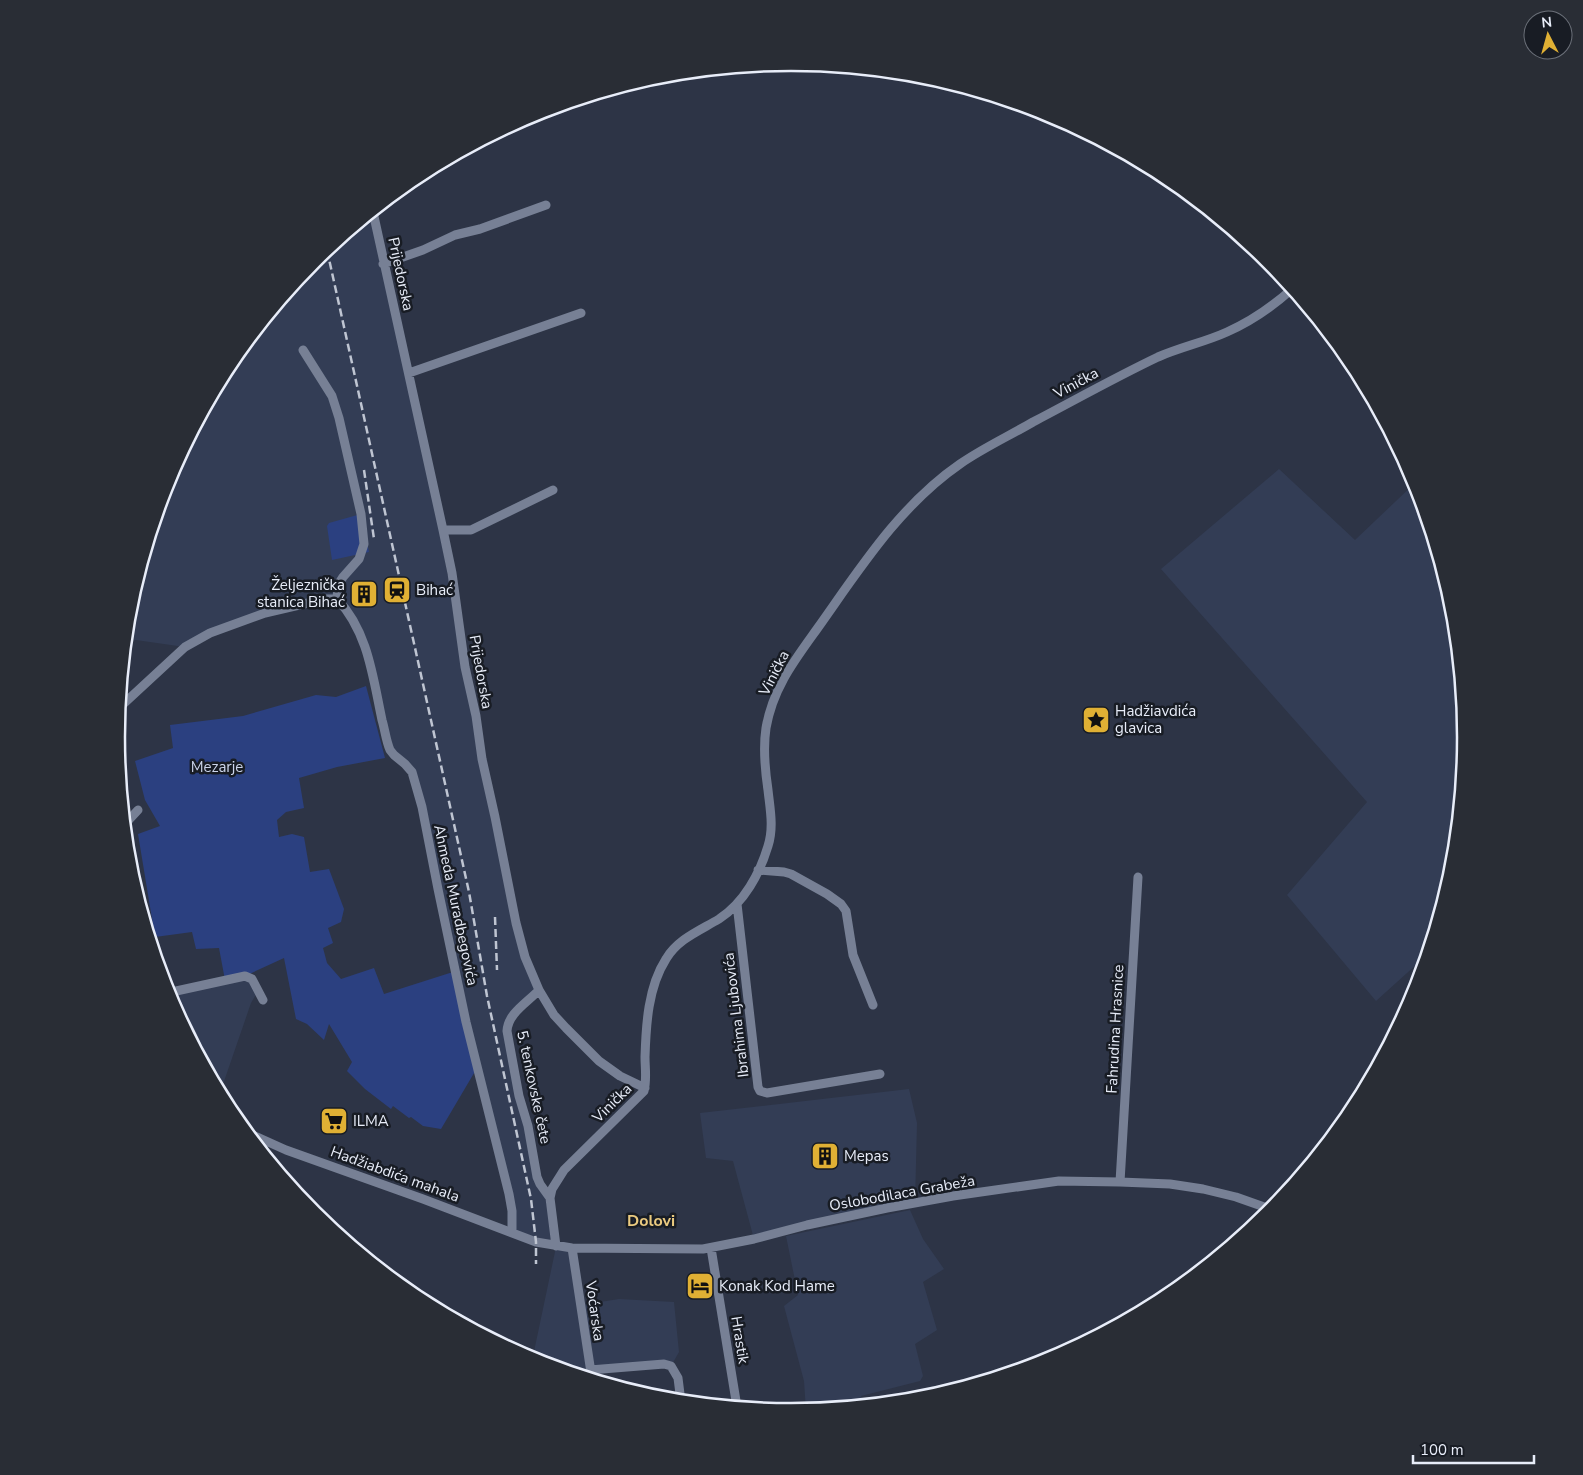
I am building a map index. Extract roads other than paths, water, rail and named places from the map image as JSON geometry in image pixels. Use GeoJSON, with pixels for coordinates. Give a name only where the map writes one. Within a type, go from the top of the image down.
{"type":"FeatureCollection","features":[{"type":"Feature","properties":{"kind":"street"},"geometry":{"type":"LineString","coordinates":[[384,264],[423,250],[455,234],[480,229],[546,205]]}},
{"type":"Feature","properties":{"kind":"street","name":"Prijedorska"},"geometry":{"type":"LineString","coordinates":[[374,219],[452,573],[465,667],[476,716],[482,760],[516,924],[525,957],[539,990],[554,1015],[599,1061],[620,1076],[645,1088]]}},
{"type":"Feature","properties":{"kind":"street","name":"Vinička"},"geometry":{"type":"LineString","coordinates":[[550,1198],[552,1189],[564,1170],[645,1088],[648,1014],[656,981],[664,961],[673,948],[688,936],[722,917],[737,904],[758,870],[768,846],[772,825],[767,786],[765,744],[768,719],[778,690],[794,661],[861,566],[915,502],[961,463],[1096,388],[1158,357],[1225,333],[1250,321],[1273,306],[1287,293]]}},
{"type":"Feature","properties":{"kind":"street"},"geometry":{"type":"LineString","coordinates":[[409,373],[581,313]]}},
{"type":"Feature","properties":{"kind":"street"},"geometry":{"type":"LineString","coordinates":[[127,702],[186,647],[210,632],[265,613],[317,601],[337,599],[338,585],[359,559],[364,544],[361,514],[340,418],[332,396],[303,350]]}},
{"type":"Feature","properties":{"kind":"street"},"geometry":{"type":"LineString","coordinates":[[443,530],[471,530],[553,490]]}},
{"type":"Feature","properties":{"kind":"street","name":"Ahmeda Muradbegovića"},"geometry":{"type":"LineString","coordinates":[[337,599],[352,618],[363,639],[390,750],[412,772],[422,807],[466,1022],[509,1194],[512,1211],[512,1232]]}},
{"type":"Feature","properties":{"kind":"street"},"geometry":{"type":"LineString","coordinates":[[130,818],[138,810]]}},
{"type":"Feature","properties":{"kind":"street"},"geometry":{"type":"LineString","coordinates":[[758,870],[791,874],[841,904],[846,911],[853,954],[873,1005]]}},
{"type":"Feature","properties":{"kind":"street","name":"Fahrudina Hrasnice"},"geometry":{"type":"LineString","coordinates":[[1120,1182],[1138,877]]}},
{"type":"Feature","properties":{"kind":"street","name":"Ibrahima Ljubovića"},"geometry":{"type":"LineString","coordinates":[[737,904],[751,1031],[758,1087],[760,1090],[767,1093],[880,1074]]}},
{"type":"Feature","properties":{"kind":"street"},"geometry":{"type":"LineString","coordinates":[[176,991],[245,976],[252,979],[263,1000]]}},
{"type":"Feature","properties":{"kind":"street","name":"5. tenkovske čete"},"geometry":{"type":"LineString","coordinates":[[539,990],[513,1015],[507,1025],[507,1031],[518,1096],[528,1126],[538,1177],[540,1184],[550,1198]]}},
{"type":"Feature","properties":{"kind":"street","name":"Hadžiabdića mahala"},"geometry":{"type":"LineString","coordinates":[[260,1138],[286,1150],[423,1198],[536,1242]]}},
{"type":"Feature","properties":{"kind":"street","name":"Oslobodilaca Grabeža"},"geometry":{"type":"LineString","coordinates":[[536,1242],[572,1248],[694,1250],[711,1248],[887,1208],[952,1196],[1059,1181],[1170,1184],[1203,1188],[1265,1207]]}},
{"type":"Feature","properties":{"kind":"street"},"geometry":{"type":"LineString","coordinates":[[550,1198],[556,1246]]}},
{"type":"Feature","properties":{"kind":"street","name":"Voćarska"},"geometry":{"type":"LineString","coordinates":[[572,1248],[591,1372]]}},
{"type":"Feature","properties":{"kind":"street","name":"Hrastik"},"geometry":{"type":"LineString","coordinates":[[711,1248],[736,1401]]}},
{"type":"Feature","properties":{"kind":"street"},"geometry":{"type":"LineString","coordinates":[[597,1374],[664,1364],[671,1366],[678,1378],[680,1394]]}},
{"type":"Feature","properties":{"kind":"railway"},"geometry":{"type":"LineString","coordinates":[[329,258],[469,892],[487,996],[531,1199],[536,1242],[536,1264]]}},
{"type":"Feature","properties":{"kind":"railway"},"geometry":{"type":"LineString","coordinates":[[364,470],[374,539]]}},
{"type":"Feature","properties":{"kind":"railway"},"geometry":{"type":"LineString","coordinates":[[495,917],[497,970]]}},
{"type":"Feature","properties":{"kind":"place","name":"Bihać"},"geometry":{"type":"Point","coordinates":[397,590]}},
{"type":"Feature","properties":{"kind":"place","name":"Željeznička stanica Bihać"},"geometry":{"type":"Point","coordinates":[364,594]}},
{"type":"Feature","properties":{"kind":"place","name":"Hadžiavdića glavica"},"geometry":{"type":"Point","coordinates":[1096,720]}},
{"type":"Feature","properties":{"kind":"place","name":"ILMA"},"geometry":{"type":"Point","coordinates":[334,1121]}},
{"type":"Feature","properties":{"kind":"place","name":"Mepas"},"geometry":{"type":"Point","coordinates":[825,1156]}},
{"type":"Feature","properties":{"kind":"place","name":"Konak Kod Hame"},"geometry":{"type":"Point","coordinates":[700,1286]}},
{"type":"Feature","properties":{"kind":"district","name":"Dolovi"},"geometry":{"type":"Point","coordinates":[651,1221]}},
{"type":"Feature","properties":{"kind":"park label","name":"Mezarje"},"geometry":{"type":"Point","coordinates":[217,767]}}]}
